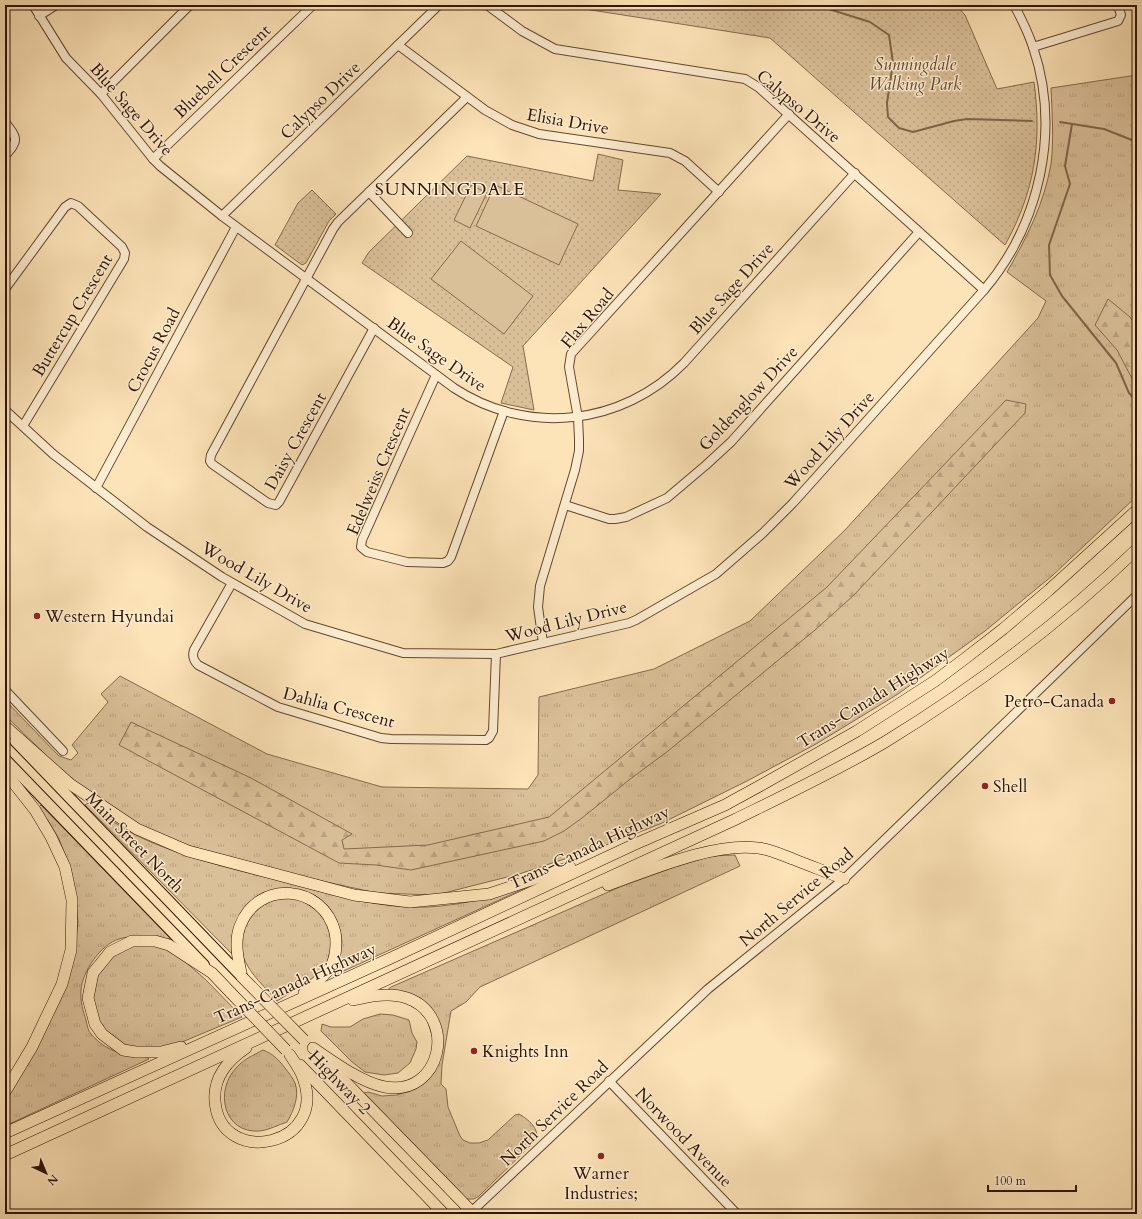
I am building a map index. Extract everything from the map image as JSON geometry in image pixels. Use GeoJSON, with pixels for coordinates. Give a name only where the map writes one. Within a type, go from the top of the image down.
{"type":"FeatureCollection","features":[{"type":"Feature","properties":{"kind":"highway","name":"Trans-Canada Highway"},"geometry":{"type":"LineString","coordinates":[[5,1133],[391,958],[633,845],[725,805],[857,731],[892,710],[935,681],[1003,630],[1137,510]]}},
{"type":"Feature","properties":{"kind":"highway","name":"Trans-Canada Highway"},"geometry":{"type":"LineString","coordinates":[[5,1155],[734,820],[825,775],[883,742],[953,697],[1010,656],[1054,623],[1137,549]]}},
{"type":"Feature","properties":{"kind":"highway"},"geometry":{"type":"LineString","coordinates":[[5,726],[70,784],[137,829],[188,851],[354,895],[410,902],[489,894],[537,879],[633,845]]}},
{"type":"Feature","properties":{"kind":"highway"},"geometry":{"type":"LineString","coordinates":[[5,772],[35,810],[51,837],[65,867],[72,900],[71,950],[62,984],[32,1046],[5,1092]]}},
{"type":"Feature","properties":{"kind":"highway"},"geometry":{"type":"LineString","coordinates":[[549,904],[675,862],[711,851],[734,847],[759,848],[782,855],[844,879]]}},
{"type":"Feature","properties":{"kind":"highway"},"geometry":{"type":"LineString","coordinates":[[242,977],[237,958],[238,938],[240,925],[252,907],[265,898],[283,893],[300,894],[313,900],[324,909],[332,923],[336,939],[334,956],[330,967],[294,1002]]}},
{"type":"Feature","properties":{"kind":"highway","name":"Highway 2"},"geometry":{"type":"LineString","coordinates":[[205,1042],[161,1052],[136,1052],[123,1050],[102,1034],[94,1024],[88,998],[93,973],[110,952],[132,941],[155,941],[168,945],[212,973],[444,1214]]}},
{"type":"Feature","properties":{"kind":"highway","name":"Highway 2"},"geometry":{"type":"LineString","coordinates":[[242,977],[313,1048],[472,1213]]}},
{"type":"Feature","properties":{"kind":"highway"},"geometry":{"type":"LineString","coordinates":[[313,1048],[359,1077],[385,1087],[401,1088],[409,1086],[427,1074],[438,1052],[438,1040],[431,1018],[425,1010],[406,998],[377,995],[327,1007]]}},
{"type":"Feature","properties":{"kind":"highway"},"geometry":{"type":"LineString","coordinates":[[263,1036],[239,1053],[226,1066],[217,1083],[215,1105],[218,1117],[228,1130],[236,1136],[247,1141],[257,1143],[270,1141],[287,1135],[299,1123],[304,1115],[307,1102],[305,1086],[301,1073],[288,1052]]}},
{"type":"Feature","properties":{"kind":"main road","name":"Main Street North"},"geometry":{"type":"LineString","coordinates":[[5,731],[242,977]]}},
{"type":"Feature","properties":{"kind":"main road","name":"Main Street North"},"geometry":{"type":"LineString","coordinates":[[5,759],[212,973]]}},
{"type":"Feature","properties":{"kind":"street","name":"Blue Sage Drive"},"geometry":{"type":"LineString","coordinates":[[33,5],[66,58],[100,94],[153,159],[236,227],[436,375],[471,398],[504,412],[522,416],[546,419],[578,418],[607,411],[628,403],[653,390],[673,374],[855,173]]}},
{"type":"Feature","properties":{"kind":"street"},"geometry":{"type":"LineString","coordinates":[[39,16],[56,5]]}},
{"type":"Feature","properties":{"kind":"street"},"geometry":{"type":"LineString","coordinates":[[100,94],[190,5]]}},
{"type":"Feature","properties":{"kind":"street","name":"Bluebell Crescent"},"geometry":{"type":"LineString","coordinates":[[153,159],[313,5]]}},
{"type":"Feature","properties":{"kind":"street","name":"Calypso Drive"},"geometry":{"type":"LineString","coordinates":[[222,216],[439,5]]}},
{"type":"Feature","properties":{"kind":"street","name":"Calypso Drive"},"geometry":{"type":"LineString","coordinates":[[487,5],[522,31],[555,49],[746,78],[758,86],[984,290]]}},
{"type":"Feature","properties":{"kind":"street","name":"Wood Lily Drive"},"geometry":{"type":"LineString","coordinates":[[5,410],[53,454],[147,527],[232,583],[310,626],[398,652],[496,654],[636,620],[716,574],[763,532],[793,503],[984,290],[999,271],[1021,233],[1033,204],[1044,157],[1045,118],[1041,81],[1033,47],[1014,5]]}},
{"type":"Feature","properties":{"kind":"street"},"geometry":{"type":"LineString","coordinates":[[1033,47],[1118,21],[1121,15],[1118,5]]}},
{"type":"Feature","properties":{"kind":"street","name":"Elisia Drive"},"geometry":{"type":"LineString","coordinates":[[398,45],[467,97],[502,121],[530,131],[675,155],[685,161],[719,192]]}},
{"type":"Feature","properties":{"kind":"street"},"geometry":{"type":"LineString","coordinates":[[306,278],[335,225],[467,97]]}},
{"type":"Feature","properties":{"kind":"street","name":"Flax Road"},"geometry":{"type":"LineString","coordinates":[[543,643],[539,618],[539,591],[542,576],[578,461],[578,418],[569,367],[572,354],[788,114]]}},
{"type":"Feature","properties":{"kind":"street"},"geometry":{"type":"LineString","coordinates":[[5,122],[14,133],[16,140],[15,145],[5,156]]}},
{"type":"Feature","properties":{"kind":"street"},"geometry":{"type":"LineString","coordinates":[[369,192],[408,233]]}},
{"type":"Feature","properties":{"kind":"street","name":"Buttercup Crescent"},"geometry":{"type":"LineString","coordinates":[[5,289],[65,207],[71,203],[75,204],[122,247],[125,253],[124,259],[22,426]]}},
{"type":"Feature","properties":{"kind":"street","name":"Crocus Road"},"geometry":{"type":"LineString","coordinates":[[96,488],[236,227]]}},
{"type":"Feature","properties":{"kind":"street","name":"Goldenglow Drive"},"geometry":{"type":"LineString","coordinates":[[565,505],[615,519],[626,517],[666,498],[731,442],[919,232]]}},
{"type":"Feature","properties":{"kind":"street","name":"Daisy Crescent"},"geometry":{"type":"LineString","coordinates":[[306,278],[211,455],[210,461],[214,467],[268,503],[276,505],[374,328]]}},
{"type":"Feature","properties":{"kind":"street","name":"Edelweiss Crescent"},"geometry":{"type":"LineString","coordinates":[[436,375],[362,540],[361,547],[367,552],[407,562],[443,563],[448,561],[452,556],[504,412]]}},
{"type":"Feature","properties":{"kind":"street","name":"Dahlia Crescent"},"geometry":{"type":"LineString","coordinates":[[232,583],[194,650],[193,654],[195,662],[198,665],[278,707],[381,738],[486,740],[489,738],[493,731],[496,654]]}},
{"type":"Feature","properties":{"kind":"street","name":"North Service Road"},"geometry":{"type":"LineString","coordinates":[[472,1213],[708,989],[844,879],[1137,595]]}},
{"type":"Feature","properties":{"kind":"street"},"geometry":{"type":"LineString","coordinates":[[5,690],[63,751]]}},
{"type":"Feature","properties":{"kind":"street","name":"Norwood Avenue"},"geometry":{"type":"LineString","coordinates":[[610,1081],[737,1214]]}},
{"type":"Feature","properties":{"kind":"green space","name":"Sunningdale Walking Park"},"geometry":{"type":"Polygon","coordinates":[[[559,5],[956,5],[965,15],[997,89],[1034,82],[1037,125],[1034,166],[1023,205],[1005,245],[770,38],[559,5]]]}},
{"type":"Feature","properties":{"kind":"green space"},"geometry":{"type":"Polygon","coordinates":[[[1137,75],[1137,496],[1052,576],[985,631],[898,694],[816,744],[747,781],[660,824],[601,847],[519,874],[436,895],[377,893],[308,878],[190,846],[142,827],[86,791],[58,767],[5,715],[5,700],[59,756],[71,760],[78,753],[72,745],[108,702],[101,694],[120,676],[267,754],[382,787],[528,789],[538,775],[539,697],[654,669],[750,621],[845,530],[1038,318],[1046,301],[1007,272],[1034,220],[1048,179],[1051,164],[1052,145],[1051,88],[1137,75]]]}},
{"type":"Feature","properties":{"kind":"green space"},"geometry":{"type":"Polygon","coordinates":[[[598,154],[623,160],[618,190],[661,194],[523,346],[534,410],[501,403],[513,367],[362,263],[369,252],[467,156],[593,181],[598,154]]]}},
{"type":"Feature","properties":{"kind":"green space"},"geometry":{"type":"Polygon","coordinates":[[[471,185],[487,193],[470,228],[454,220],[471,185]]]}},
{"type":"Feature","properties":{"kind":"green space"},"geometry":{"type":"Polygon","coordinates":[[[495,185],[578,224],[559,265],[476,226],[495,185]]]}},
{"type":"Feature","properties":{"kind":"green space"},"geometry":{"type":"Polygon","coordinates":[[[312,190],[336,214],[329,221],[306,263],[302,265],[275,245],[298,203],[312,190]]]}},
{"type":"Feature","properties":{"kind":"green space"},"geometry":{"type":"Polygon","coordinates":[[[461,241],[533,296],[504,334],[431,279],[461,241]]]}},
{"type":"Feature","properties":{"kind":"green space"},"geometry":{"type":"Polygon","coordinates":[[[1108,299],[1130,317],[1137,327],[1137,388],[1117,350],[1095,325],[1108,299]]]}},
{"type":"Feature","properties":{"kind":"green space"},"geometry":{"type":"Polygon","coordinates":[[[1006,400],[1026,404],[1025,413],[854,595],[815,630],[668,751],[582,818],[564,831],[544,841],[411,870],[376,865],[339,863],[119,745],[131,722],[251,778],[352,834],[342,840],[344,849],[428,845],[549,817],[827,587],[1006,400]]]}},
{"type":"Feature","properties":{"kind":"green space"},"geometry":{"type":"Polygon","coordinates":[[[88,803],[130,832],[174,851],[239,871],[358,900],[392,906],[442,906],[481,899],[532,885],[335,975],[333,971],[342,945],[341,934],[335,918],[319,898],[304,891],[268,893],[260,895],[249,903],[240,914],[235,927],[232,954],[85,805],[88,803]]]}},
{"type":"Feature","properties":{"kind":"green space"},"geometry":{"type":"Polygon","coordinates":[[[41,805],[170,938],[167,940],[131,937],[112,942],[99,953],[89,967],[82,983],[82,1006],[91,1034],[110,1049],[132,1056],[149,1059],[5,1126],[5,1100],[31,1057],[74,953],[78,922],[71,870],[59,839],[49,822],[38,808],[41,805]]]}},
{"type":"Feature","properties":{"kind":"green space"},"geometry":{"type":"Polygon","coordinates":[[[735,855],[740,866],[480,987],[466,1002],[451,1011],[442,1065],[441,1084],[446,1089],[448,1107],[460,1136],[463,1140],[470,1143],[479,1143],[488,1140],[515,1115],[519,1114],[535,1128],[537,1136],[536,1140],[479,1196],[474,1199],[466,1199],[364,1093],[368,1092],[382,1096],[397,1095],[411,1089],[437,1051],[424,1010],[386,991],[391,987],[622,886],[711,856],[735,855]]]}},
{"type":"Feature","properties":{"kind":"green space"},"geometry":{"type":"Polygon","coordinates":[[[280,897],[298,899],[320,911],[329,928],[332,946],[326,966],[314,978],[277,1001],[254,976],[247,965],[242,954],[242,935],[247,919],[257,908],[280,897]]]}},
{"type":"Feature","properties":{"kind":"green space"},"geometry":{"type":"Polygon","coordinates":[[[138,944],[155,946],[174,952],[206,980],[242,1017],[170,1047],[128,1047],[108,1035],[96,1017],[91,996],[95,976],[106,960],[138,944]]]}},
{"type":"Feature","properties":{"kind":"green space"},"geometry":{"type":"Polygon","coordinates":[[[380,1014],[393,1015],[409,1020],[412,1033],[417,1042],[416,1049],[410,1063],[398,1073],[384,1075],[365,1072],[351,1061],[321,1031],[322,1024],[331,1027],[350,1027],[363,1019],[380,1014]]]}},
{"type":"Feature","properties":{"kind":"green space"},"geometry":{"type":"Polygon","coordinates":[[[263,1050],[278,1059],[292,1077],[297,1093],[296,1098],[287,1122],[270,1129],[260,1131],[247,1130],[238,1126],[230,1118],[226,1109],[224,1098],[226,1087],[230,1076],[240,1064],[249,1057],[263,1050]]]}},
{"type":"Feature","properties":{"kind":"waterway"},"geometry":{"type":"LineString","coordinates":[[816,5],[870,22],[889,35],[893,63],[887,103],[888,117],[899,128],[913,132],[967,119],[1032,121]]}},
{"type":"Feature","properties":{"kind":"waterway"},"geometry":{"type":"LineString","coordinates":[[1060,122],[1104,129],[1137,142]]}},
{"type":"Feature","properties":{"kind":"waterway"},"geometry":{"type":"LineString","coordinates":[[1072,124],[1065,166],[1070,184],[1049,245],[1050,275],[1062,296],[1116,363],[1129,393],[1137,402]]}},
{"type":"Feature","properties":{"kind":"place","name":"Western Hyundai"},"geometry":{"type":"Point","coordinates":[37,616]}},
{"type":"Feature","properties":{"kind":"place","name":"Petro-Canada"},"geometry":{"type":"Point","coordinates":[1112,701]}},
{"type":"Feature","properties":{"kind":"place","name":"Shell"},"geometry":{"type":"Point","coordinates":[985,786]}},
{"type":"Feature","properties":{"kind":"place","name":"Knights Inn"},"geometry":{"type":"Point","coordinates":[474,1051]}},
{"type":"Feature","properties":{"kind":"place","name":"Warner Industries;"},"geometry":{"type":"Point","coordinates":[601,1156]}},
{"type":"Feature","properties":{"kind":"district","name":"SUNNINGDALE"},"geometry":{"type":"Point","coordinates":[450,189]}}]}
